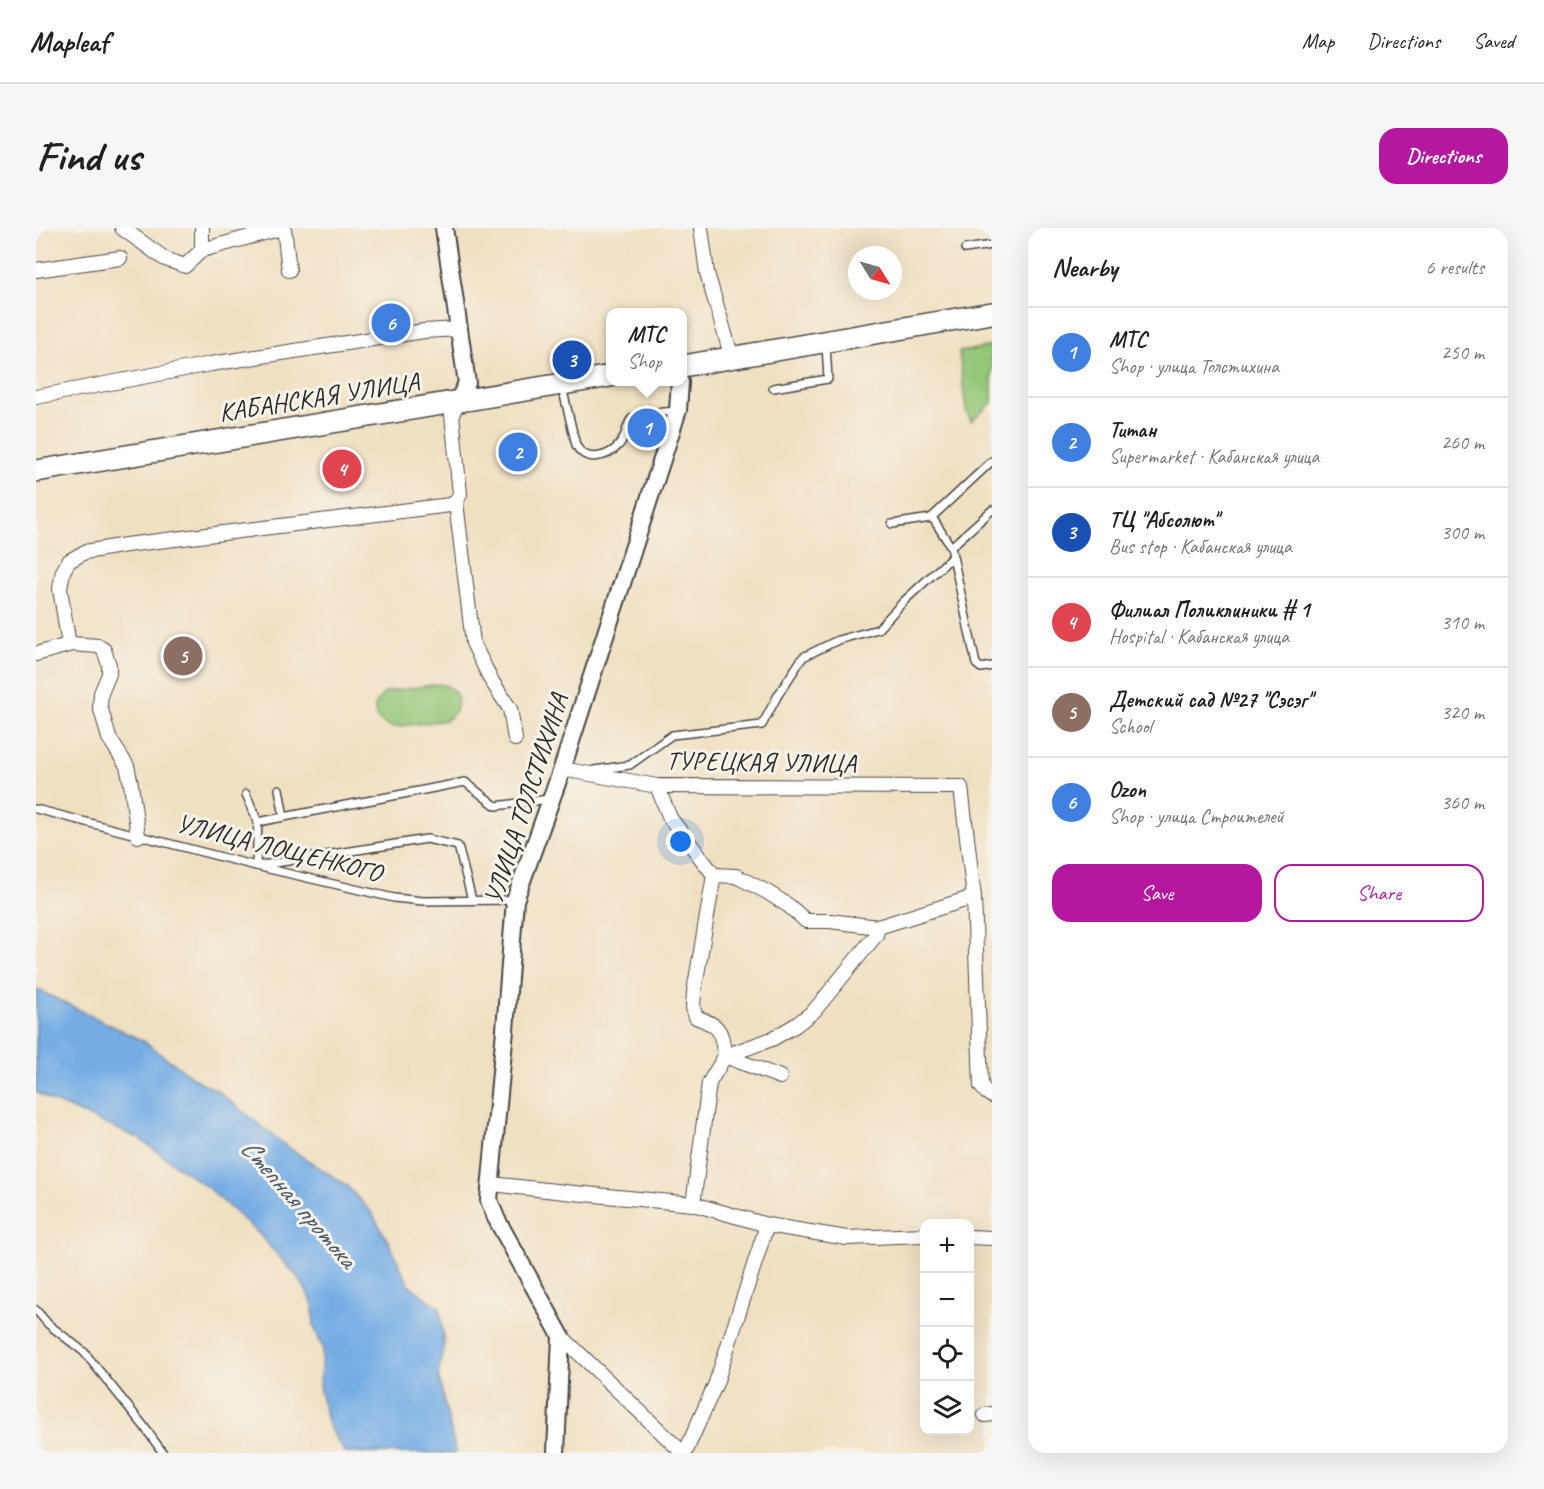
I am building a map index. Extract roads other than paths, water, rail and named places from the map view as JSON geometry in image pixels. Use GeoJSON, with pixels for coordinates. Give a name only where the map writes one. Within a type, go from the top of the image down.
{"type":"FeatureCollection","features":[{"type":"Feature","properties":{"kind":"main road"},"geometry":{"type":"LineString","coordinates":[[687,365],[992,313]]}},
{"type":"Feature","properties":{"kind":"main road","name":"КАБАНСКАЯ УЛИЦА"},"geometry":{"type":"LineString","coordinates":[[36,471],[606,377]]}},
{"type":"Feature","properties":{"kind":"street"},"geometry":{"type":"LineString","coordinates":[[122,228],[165,259],[185,266],[202,250],[283,228],[289,270]]}},
{"type":"Feature","properties":{"kind":"street"},"geometry":{"type":"LineString","coordinates":[[202,228],[202,250]]}},
{"type":"Feature","properties":{"kind":"street"},"geometry":{"type":"LineString","coordinates":[[444,228],[467,383],[452,415],[460,494],[456,502],[473,643],[491,680],[510,709],[515,739]]}},
{"type":"Feature","properties":{"kind":"street"},"geometry":{"type":"LineString","coordinates":[[701,228],[707,273],[732,358]]}},
{"type":"Feature","properties":{"kind":"street"},"geometry":{"type":"LineString","coordinates":[[36,270],[120,258]]}},
{"type":"Feature","properties":{"kind":"street"},"geometry":{"type":"LineString","coordinates":[[36,397],[211,364],[424,331],[460,329]]}},
{"type":"Feature","properties":{"kind":"street","name":"УЛИЦА ТОЛСТИХИНА"},"geometry":{"type":"LineString","coordinates":[[561,1336],[496,1218],[489,1200],[506,1030],[515,900],[562,769],[678,411],[680,386]]}},
{"type":"Feature","properties":{"kind":"street"},"geometry":{"type":"LineString","coordinates":[[69,645],[60,589],[63,571],[69,561],[85,552],[138,543],[450,505],[456,502]]}},
{"type":"Feature","properties":{"kind":"street"},"geometry":{"type":"LineString","coordinates":[[36,654],[69,645],[99,646],[104,650],[109,674],[101,693],[100,706],[109,738],[127,766],[138,836]]}},
{"type":"Feature","properties":{"kind":"street","name":"ТУРЕЦКАЯ УЛИЦА"},"geometry":{"type":"LineString","coordinates":[[562,769],[657,786],[961,788],[974,897]]}},
{"type":"Feature","properties":{"kind":"street"},"geometry":{"type":"LineString","coordinates":[[657,786],[670,818],[714,874],[736,876],[789,906],[806,921],[830,921],[878,927],[974,897],[981,1086],[992,1096]]}},
{"type":"Feature","properties":{"kind":"street"},"geometry":{"type":"LineString","coordinates":[[714,874],[693,1008],[696,1017],[718,1028],[725,1056]]}},
{"type":"Feature","properties":{"kind":"street"},"geometry":{"type":"LineString","coordinates":[[693,1204],[709,1083],[725,1056],[772,1039],[814,1011],[876,935],[878,927]]}},
{"type":"Feature","properties":{"kind":"street"},"geometry":{"type":"LineString","coordinates":[[725,1056],[780,1077]]}},
{"type":"Feature","properties":{"kind":"street"},"geometry":{"type":"LineString","coordinates":[[490,1184],[693,1204],[767,1225],[847,1238],[920,1235]]}},
{"type":"Feature","properties":{"kind":"street"},"geometry":{"type":"LineString","coordinates":[[561,1336],[684,1453],[716,1383],[767,1225]]}},
{"type":"Feature","properties":{"kind":"street"},"geometry":{"type":"LineString","coordinates":[[974,1237],[992,1238]]}},
{"type":"Feature","properties":{"kind":"street"},"geometry":{"type":"LineString","coordinates":[[556,1453],[561,1336]]}},
{"type":"Feature","properties":{"kind":"lane"},"geometry":{"type":"LineString","coordinates":[[965,249],[992,245]]}},
{"type":"Feature","properties":{"kind":"lane"},"geometry":{"type":"LineString","coordinates":[[772,388],[828,378],[826,342]]}},
{"type":"Feature","properties":{"kind":"lane"},"geometry":{"type":"LineString","coordinates":[[561,384],[576,445],[579,451],[588,456],[601,457],[614,450],[624,439],[628,422],[635,416],[678,411]]}},
{"type":"Feature","properties":{"kind":"lane"},"geometry":{"type":"LineString","coordinates":[[892,524],[931,518],[992,460]]}},
{"type":"Feature","properties":{"kind":"lane"},"geometry":{"type":"LineString","coordinates":[[951,548],[992,510]]}},
{"type":"Feature","properties":{"kind":"lane"},"geometry":{"type":"LineString","coordinates":[[932,517],[951,548],[976,664],[981,668],[992,666]]}},
{"type":"Feature","properties":{"kind":"lane"},"geometry":{"type":"LineString","coordinates":[[580,772],[630,765],[672,735],[762,725],[777,695],[803,657],[838,640],[878,629],[904,601],[952,557]]}},
{"type":"Feature","properties":{"kind":"lane"},"geometry":{"type":"LineString","coordinates":[[258,822],[465,782],[496,806],[552,799]]}},
{"type":"Feature","properties":{"kind":"lane"},"geometry":{"type":"LineString","coordinates":[[279,789],[284,818]]}},
{"type":"Feature","properties":{"kind":"lane"},"geometry":{"type":"LineString","coordinates":[[246,794],[258,822],[256,866],[427,838],[458,846],[472,900]]}},
{"type":"Feature","properties":{"kind":"lane","name":"УЛИЦА ЛОЩЕНКОГО"},"geometry":{"type":"LineString","coordinates":[[36,809],[256,866],[394,897],[423,901],[515,900]]}},
{"type":"Feature","properties":{"kind":"lane"},"geometry":{"type":"LineString","coordinates":[[36,1310],[48,1324],[84,1352],[163,1453]]}},
{"type":"Feature","properties":{"kind":"water","name":"Степная протока"},"geometry":{"type":"Polygon","coordinates":[[[36,989],[143,1041],[198,1081],[216,1090],[286,1146],[346,1185],[371,1212],[409,1285],[440,1308],[444,1344],[438,1375],[456,1453],[345,1453],[328,1425],[319,1386],[323,1348],[314,1327],[313,1304],[300,1280],[258,1233],[208,1188],[138,1138],[36,1092],[36,989]]]}},
{"type":"Feature","properties":{"kind":"place","name":"Ozon"},"geometry":{"type":"Point","coordinates":[391,323]}},
{"type":"Feature","properties":{"kind":"place","name":"ТЦ \"Абсолют\""},"geometry":{"type":"Point","coordinates":[572,360]}},
{"type":"Feature","properties":{"kind":"place","name":"МТС"},"geometry":{"type":"Point","coordinates":[647,428]}},
{"type":"Feature","properties":{"kind":"place","name":"Титан"},"geometry":{"type":"Point","coordinates":[518,452]}},
{"type":"Feature","properties":{"kind":"place","name":"Филиал Поликлиники # 1"},"geometry":{"type":"Point","coordinates":[342,469]}},
{"type":"Feature","properties":{"kind":"place","name":"Детский сад №27 \"Сэсэг\""},"geometry":{"type":"Point","coordinates":[183,656]}}]}
